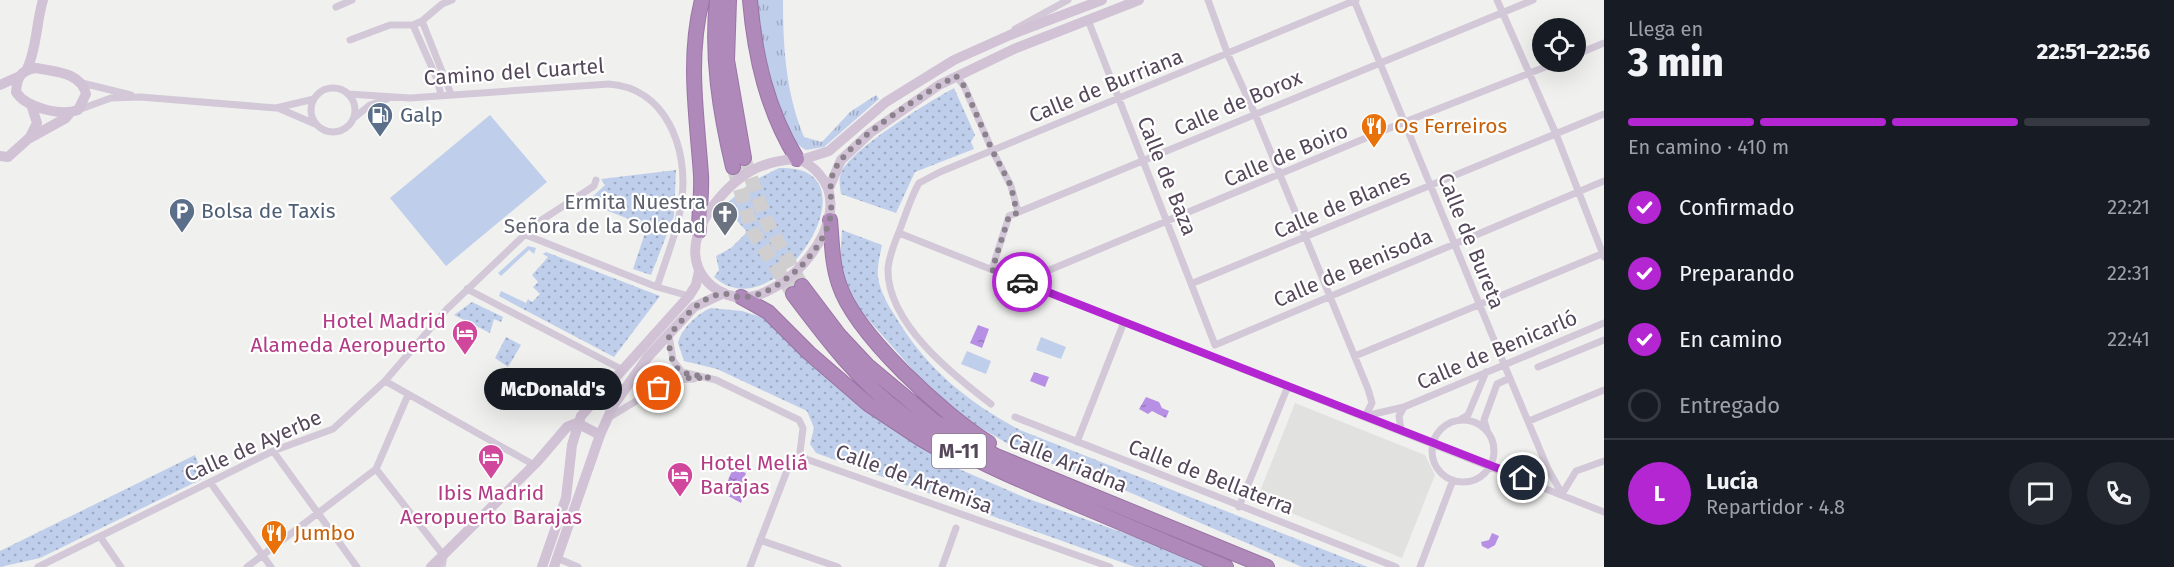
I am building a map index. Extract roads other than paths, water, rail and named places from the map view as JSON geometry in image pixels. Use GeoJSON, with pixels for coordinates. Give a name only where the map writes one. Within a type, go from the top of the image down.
{"type":"FeatureCollection","features":[{"type":"Feature","properties":{"kind":"highway"},"geometry":{"type":"LineString","coordinates":[[699,231],[701,177],[693,70],[702,0]]}},
{"type":"Feature","properties":{"kind":"highway"},"geometry":{"type":"LineString","coordinates":[[717,0],[719,95],[739,162],[728,60],[729,0]]}},
{"type":"Feature","properties":{"kind":"highway"},"geometry":{"type":"LineString","coordinates":[[750,0],[753,38],[771,109],[799,159]]}},
{"type":"Feature","properties":{"kind":"highway"},"geometry":{"type":"LineString","coordinates":[[830,220],[833,260],[839,286],[854,311],[903,372],[943,410],[999,449],[1176,529]]}},
{"type":"Feature","properties":{"kind":"highway","name":"Calle Ariadna"},"geometry":{"type":"LineString","coordinates":[[1226,567],[991,467],[926,430],[903,415],[858,374],[827,340],[797,290],[868,366],[934,421],[996,456],[1267,567]]}},
{"type":"Feature","properties":{"kind":"highway"},"geometry":{"type":"LineString","coordinates":[[741,297],[768,312],[844,384],[921,439],[987,475],[1053,503],[1171,544]]}},
{"type":"Feature","properties":{"kind":"main road"},"geometry":{"type":"LineString","coordinates":[[16,92],[34,39],[43,0]]}},
{"type":"Feature","properties":{"kind":"main road"},"geometry":{"type":"LineString","coordinates":[[542,567],[566,498],[571,450],[577,423],[589,404],[689,296],[696,285],[699,271],[696,255],[699,231],[708,213],[725,192],[749,172],[776,160],[799,159],[829,151],[905,90],[954,60],[1010,35],[1102,0]]}},
{"type":"Feature","properties":{"kind":"main road"},"geometry":{"type":"LineString","coordinates":[[1088,20],[1090,13],[1118,0]]}},
{"type":"Feature","properties":{"kind":"main road"},"geometry":{"type":"LineString","coordinates":[[699,271],[709,284],[724,293],[741,297],[771,289],[798,269],[813,251],[830,220],[829,188],[841,160],[870,133],[906,106],[956,76],[1139,0]]}},
{"type":"Feature","properties":{"kind":"main road"},"geometry":{"type":"LineString","coordinates":[[34,39],[48,70]]}},
{"type":"Feature","properties":{"kind":"main road"},"geometry":{"type":"LineString","coordinates":[[0,85],[23,73],[48,70],[74,77],[81,82],[86,94],[66,118],[28,139],[4,156]]}},
{"type":"Feature","properties":{"kind":"main road"},"geometry":{"type":"LineString","coordinates":[[0,85],[16,92],[20,99],[30,104],[74,111]]}},
{"type":"Feature","properties":{"kind":"main road"},"geometry":{"type":"LineString","coordinates":[[28,139],[37,123],[30,104]]}},
{"type":"Feature","properties":{"kind":"main road"},"geometry":{"type":"LineString","coordinates":[[799,159],[818,172],[829,188]]}},
{"type":"Feature","properties":{"kind":"main road"},"geometry":{"type":"LineString","coordinates":[[556,563],[606,419],[635,373],[694,308],[707,299],[724,293]]}},
{"type":"Feature","properties":{"kind":"main road"},"geometry":{"type":"LineString","coordinates":[[431,567],[443,561],[567,427],[577,423],[600,435]]}},
{"type":"Feature","properties":{"kind":"main road"},"geometry":{"type":"LineString","coordinates":[[571,450],[576,457],[590,463]]}},
{"type":"Feature","properties":{"kind":"street"},"geometry":{"type":"LineString","coordinates":[[336,7],[352,0]]}},
{"type":"Feature","properties":{"kind":"street"},"geometry":{"type":"LineString","coordinates":[[350,40],[390,25],[413,25],[422,21],[442,4],[452,0]]}},
{"type":"Feature","properties":{"kind":"street"},"geometry":{"type":"LineString","coordinates":[[1010,35],[1017,28],[1068,0]]}},
{"type":"Feature","properties":{"kind":"street"},"geometry":{"type":"LineString","coordinates":[[1208,0],[1228,55],[1256,114],[1355,356],[1372,403],[1365,417]]}},
{"type":"Feature","properties":{"kind":"street","name":"Calle de Burriana"},"geometry":{"type":"LineString","coordinates":[[899,233],[919,183],[992,150],[1228,55],[1355,0]]}},
{"type":"Feature","properties":{"kind":"street","name":"Calle de Bureta"},"geometry":{"type":"LineString","coordinates":[[1355,0],[1548,469],[1562,494]]}},
{"type":"Feature","properties":{"kind":"street"},"geometry":{"type":"LineString","coordinates":[[1355,356],[1479,303],[1603,254],[1556,134],[1497,0]]}},
{"type":"Feature","properties":{"kind":"street","name":"Calle de Borox"},"geometry":{"type":"LineString","coordinates":[[1017,213],[1533,0]]}},
{"type":"Feature","properties":{"kind":"street","name":"Calle de Baza"},"geometry":{"type":"LineString","coordinates":[[1088,20],[1215,345]]}},
{"type":"Feature","properties":{"kind":"street"},"geometry":{"type":"LineString","coordinates":[[422,21],[451,94]]}},
{"type":"Feature","properties":{"kind":"street"},"geometry":{"type":"LineString","coordinates":[[413,25],[441,95]]}},
{"type":"Feature","properties":{"kind":"street"},"geometry":{"type":"LineString","coordinates":[[1586,50],[1604,43]]}},
{"type":"Feature","properties":{"kind":"street","name":"Calle de Boiro"},"geometry":{"type":"LineString","coordinates":[[1033,286],[1039,275],[1047,271],[1532,72]]}},
{"type":"Feature","properties":{"kind":"street"},"geometry":{"type":"LineString","coordinates":[[956,76],[964,86],[992,150],[1011,186],[1017,213],[1009,216],[992,270]]}},
{"type":"Feature","properties":{"kind":"street"},"geometry":{"type":"LineString","coordinates":[[81,82],[140,97]]}},
{"type":"Feature","properties":{"kind":"street","name":"Camino del Cuartel"},"geometry":{"type":"LineString","coordinates":[[348,94],[392,98],[609,84],[630,87],[654,101],[665,116],[675,140],[683,174],[679,218],[657,287]]}},
{"type":"Feature","properties":{"kind":"street"},"geometry":{"type":"LineString","coordinates":[[74,111],[111,98],[140,97],[276,108],[324,129],[338,131],[351,124],[355,105],[348,94],[341,89],[328,89],[315,99],[276,108]]}},
{"type":"Feature","properties":{"kind":"street","name":"Camino del Cuartel"},"geometry":{"type":"LineString","coordinates":[[354,117],[370,105],[392,98]]}},
{"type":"Feature","properties":{"kind":"street"},"geometry":{"type":"LineString","coordinates":[[315,99],[312,112],[318,125]]}},
{"type":"Feature","properties":{"kind":"street","name":"Calle de Blanes"},"geometry":{"type":"LineString","coordinates":[[1193,284],[1430,184],[1604,114]]}},
{"type":"Feature","properties":{"kind":"street","name":"Calle de Ayerbe"},"geometry":{"type":"LineString","coordinates":[[38,567],[101,538],[273,451],[333,429],[385,381],[467,289],[547,214],[594,186],[596,180]]}},
{"type":"Feature","properties":{"kind":"street","name":"Calle de Benisoda"},"geometry":{"type":"LineString","coordinates":[[1215,345],[1604,181]]}},
{"type":"Feature","properties":{"kind":"street"},"geometry":{"type":"LineString","coordinates":[[991,404],[959,379],[926,348],[898,306],[890,286],[888,271],[899,233],[1433,442],[1604,512]]}},
{"type":"Feature","properties":{"kind":"street"},"geometry":{"type":"LineString","coordinates":[[525,235],[657,287],[689,296]]}},
{"type":"Feature","properties":{"kind":"street"},"geometry":{"type":"LineString","coordinates":[[467,289],[621,369]]}},
{"type":"Feature","properties":{"kind":"street"},"geometry":{"type":"LineString","coordinates":[[1077,442],[1124,322]]}},
{"type":"Feature","properties":{"kind":"street","name":"Calle de Benicarló"},"geometry":{"type":"LineString","coordinates":[[1365,417],[1404,407],[1504,363],[1604,323]]}},
{"type":"Feature","properties":{"kind":"street","name":"Calle de Artemisa"},"geometry":{"type":"LineString","coordinates":[[669,335],[670,353],[676,367],[682,372],[709,378],[799,420],[803,428],[800,447],[802,456],[1110,567]]}},
{"type":"Feature","properties":{"kind":"street"},"geometry":{"type":"LineString","coordinates":[[1538,367],[1604,340]]}},
{"type":"Feature","properties":{"kind":"street"},"geometry":{"type":"LineString","coordinates":[[1211,357],[1215,345]]}},
{"type":"Feature","properties":{"kind":"street"},"geometry":{"type":"LineString","coordinates":[[1486,372],[1468,415],[1443,427],[1433,442],[1434,461],[1445,476],[1453,480],[1475,480],[1491,465],[1494,447],[1484,420],[1497,384],[1510,378]]}},
{"type":"Feature","properties":{"kind":"street","name":"Calle de Artemisa"},"geometry":{"type":"LineString","coordinates":[[606,419],[676,378],[709,378]]}},
{"type":"Feature","properties":{"kind":"street"},"geometry":{"type":"LineString","coordinates":[[385,381],[534,465]]}},
{"type":"Feature","properties":{"kind":"street"},"geometry":{"type":"LineString","coordinates":[[1239,507],[1288,386]]}},
{"type":"Feature","properties":{"kind":"street"},"geometry":{"type":"LineString","coordinates":[[1529,422],[1604,390]]}},
{"type":"Feature","properties":{"kind":"street"},"geometry":{"type":"LineString","coordinates":[[247,567],[376,469],[408,395]]}},
{"type":"Feature","properties":{"kind":"street","name":"Calle de Benicarló"},"geometry":{"type":"LineString","coordinates":[[1401,430],[1399,416],[1404,407]]}},
{"type":"Feature","properties":{"kind":"street","name":"Calle de Bellaterra"},"geometry":{"type":"LineString","coordinates":[[1015,417],[1396,567]]}},
{"type":"Feature","properties":{"kind":"street"},"geometry":{"type":"LineString","coordinates":[[1460,420],[1479,424],[1487,430]]}},
{"type":"Feature","properties":{"kind":"street"},"geometry":{"type":"LineString","coordinates":[[273,451],[357,567]]}},
{"type":"Feature","properties":{"kind":"street"},"geometry":{"type":"LineString","coordinates":[[750,567],[788,468],[793,459],[802,456]]}},
{"type":"Feature","properties":{"kind":"street"},"geometry":{"type":"LineString","coordinates":[[1562,494],[1576,471],[1604,460]]}},
{"type":"Feature","properties":{"kind":"street"},"geometry":{"type":"LineString","coordinates":[[376,469],[443,561]]}},
{"type":"Feature","properties":{"kind":"street"},"geometry":{"type":"LineString","coordinates":[[1420,567],[1453,480]]}},
{"type":"Feature","properties":{"kind":"street"},"geometry":{"type":"LineString","coordinates":[[210,482],[271,567]]}},
{"type":"Feature","properties":{"kind":"street"},"geometry":{"type":"LineString","coordinates":[[942,567],[956,528]]}},
{"type":"Feature","properties":{"kind":"street"},"geometry":{"type":"LineString","coordinates":[[101,538],[121,567]]}},
{"type":"Feature","properties":{"kind":"street"},"geometry":{"type":"LineString","coordinates":[[760,540],[838,567]]}},
{"type":"Feature","properties":{"kind":"street"},"geometry":{"type":"LineString","coordinates":[[556,563],[578,567]]}},
{"type":"Feature","properties":{"kind":"water"},"geometry":{"type":"Polygon","coordinates":[[[978,325],[989,329],[982,348],[970,343],[978,325]]]}},
{"type":"Feature","properties":{"kind":"water"},"geometry":{"type":"Polygon","coordinates":[[[1034,372],[1049,377],[1045,387],[1030,381],[1034,372]]]}},
{"type":"Feature","properties":{"kind":"water"},"geometry":{"type":"Polygon","coordinates":[[[1146,397],[1159,402],[1162,408],[1169,411],[1166,418],[1152,411],[1148,414],[1139,409],[1146,397]]]}},
{"type":"Feature","properties":{"kind":"water"},"geometry":{"type":"Polygon","coordinates":[[[733,468],[746,473],[740,489],[734,493],[743,497],[741,503],[723,493],[733,468]]]}},
{"type":"Feature","properties":{"kind":"water"},"geometry":{"type":"Polygon","coordinates":[[[1492,533],[1499,536],[1495,545],[1488,549],[1482,546],[1481,542],[1489,540],[1492,533]]]}},
{"type":"Feature","properties":{"kind":"tunnel"},"geometry":{"type":"LineString","coordinates":[[744,158],[766,220],[802,286]]}},
{"type":"Feature","properties":{"kind":"tunnel"},"geometry":{"type":"LineString","coordinates":[[734,169],[752,230],[793,294]]}},
{"type":"Feature","properties":{"kind":"place","name":"Galp"},"geometry":{"type":"Point","coordinates":[380,138]}},
{"type":"Feature","properties":{"kind":"place","name":"Os Ferreiros"},"geometry":{"type":"Point","coordinates":[1374,149]}},
{"type":"Feature","properties":{"kind":"place","name":"Bolsa de Taxis"},"geometry":{"type":"Point","coordinates":[182,234]}},
{"type":"Feature","properties":{"kind":"place","name":"Ermita Nuestra Señora de la Soledad"},"geometry":{"type":"Point","coordinates":[725,237]}},
{"type":"Feature","properties":{"kind":"place","name":"Hotel Madrid Alameda Aeropuerto"},"geometry":{"type":"Point","coordinates":[465,356]}},
{"type":"Feature","properties":{"kind":"place","name":"McDonald's"},"geometry":{"type":"Point","coordinates":[659,388]}},
{"type":"Feature","properties":{"kind":"place","name":"Ibis Madrid Aeropuerto Barajas"},"geometry":{"type":"Point","coordinates":[491,480]}},
{"type":"Feature","properties":{"kind":"place","name":"Hotel Meliá Barajas"},"geometry":{"type":"Point","coordinates":[680,498]}},
{"type":"Feature","properties":{"kind":"place","name":"Jumbo"},"geometry":{"type":"Point","coordinates":[274,556]}}]}
